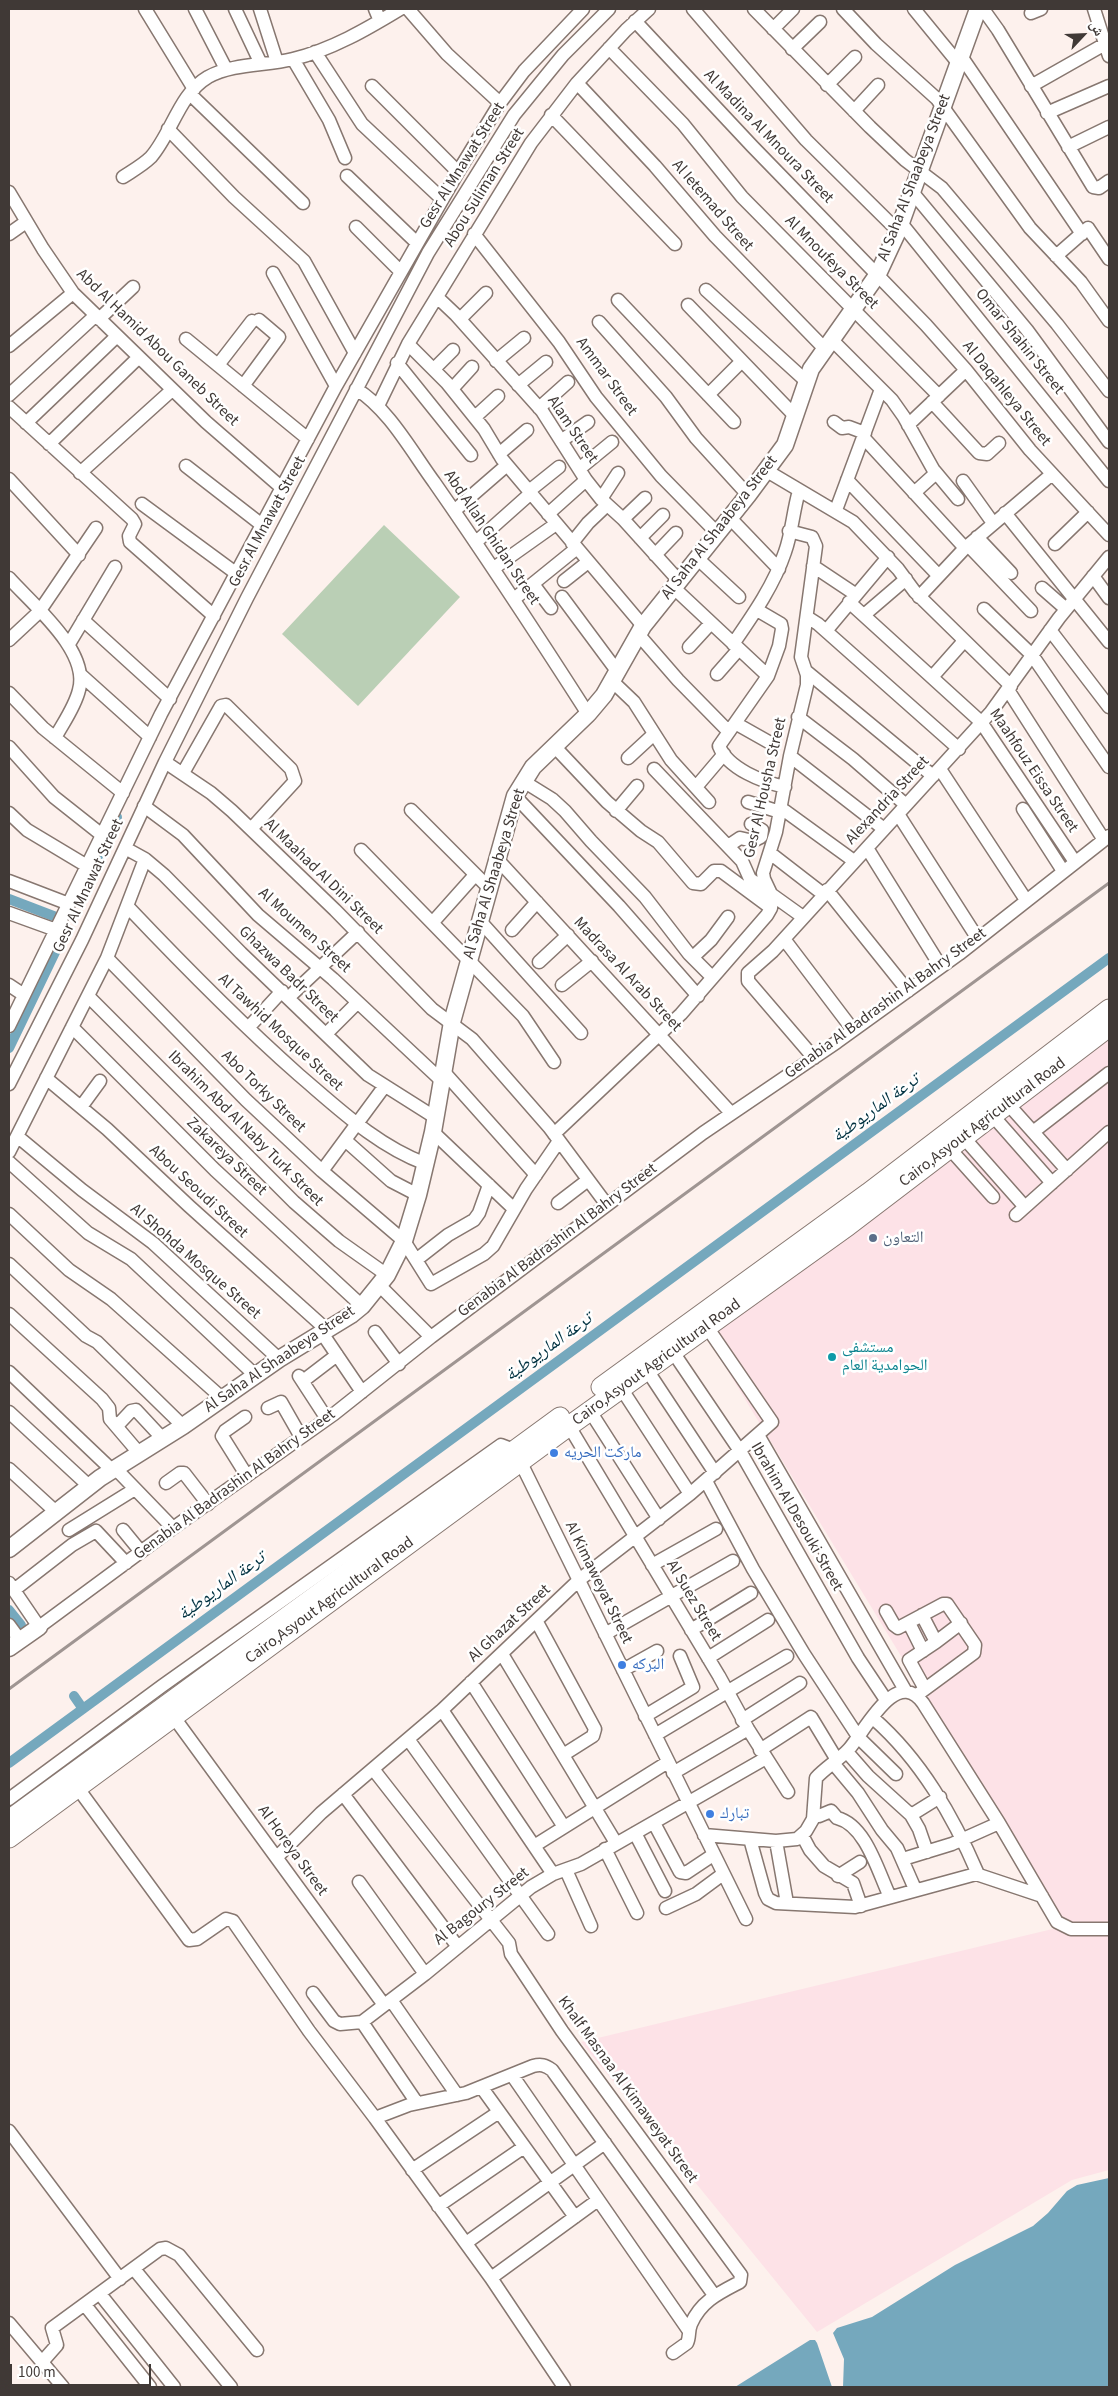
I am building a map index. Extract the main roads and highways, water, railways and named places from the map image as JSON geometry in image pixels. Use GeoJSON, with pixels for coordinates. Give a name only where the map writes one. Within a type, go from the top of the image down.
{"type":"FeatureCollection","features":[{"type":"Feature","properties":{"kind":"highway","name":"Cairo,Asyout Agricultural Road"},"geometry":{"type":"LineString","coordinates":[[9,1838],[868,1193],[1109,1009]]}},
{"type":"Feature","properties":{"kind":"highway","name":"Cairo,Asyout Agricultural Road"},"geometry":{"type":"LineString","coordinates":[[9,1820],[517,1456],[569,1426],[673,1352],[957,1144],[1109,1027]]}},
{"type":"Feature","properties":{"kind":"main road","name":"Al Saha Al Shaabeya Street"},"geometry":{"type":"LineString","coordinates":[[9,1549],[88,1486],[183,1426],[279,1358],[325,1332],[362,1306],[384,1280],[404,1241],[418,1195],[434,1125],[452,1022],[515,796],[523,781],[554,746],[604,696],[640,630],[767,471],[786,442],[796,417],[806,381],[828,344],[878,274],[900,227],[978,9]]}},
{"type":"Feature","properties":{"kind":"main road","name":"Genabia Al Badrashin Al Bahry Street"},"geometry":{"type":"LineString","coordinates":[[14,1644],[39,1627]]}},
{"type":"Feature","properties":{"kind":"water"},"geometry":{"type":"Polygon","coordinates":[[[1109,2178],[1109,2387],[843,2387],[844,2359],[833,2333],[837,2328],[872,2317],[955,2265],[1033,2226],[1048,2213],[1067,2191],[1077,2185],[1109,2178]]]}},
{"type":"Feature","properties":{"kind":"water"},"geometry":{"type":"Polygon","coordinates":[[[810,2340],[815,2340],[817,2343],[832,2387],[735,2387],[810,2340]]]}},
{"type":"Feature","properties":{"kind":"waterway"},"geometry":{"type":"LineString","coordinates":[[80,902],[117,817]]}},
{"type":"Feature","properties":{"kind":"waterway"},"geometry":{"type":"LineString","coordinates":[[9,899],[56,917]]}},
{"type":"Feature","properties":{"kind":"waterway"},"geometry":{"type":"LineString","coordinates":[[9,1048],[58,946]]}},
{"type":"Feature","properties":{"kind":"waterway","name":"ترعة الماريوطية"},"geometry":{"type":"LineString","coordinates":[[9,1763],[1109,958]]}},
{"type":"Feature","properties":{"kind":"waterway"},"geometry":{"type":"LineString","coordinates":[[9,1610],[21,1625]]}},
{"type":"Feature","properties":{"kind":"waterway"},"geometry":{"type":"LineString","coordinates":[[74,1696],[83,1709]]}},
{"type":"Feature","properties":{"kind":"railway"},"geometry":{"type":"LineString","coordinates":[[9,1689],[1109,883]]}},
{"type":"Feature","properties":{"kind":"place","name":"التعاون"},"geometry":{"type":"Point","coordinates":[873,1238]}},
{"type":"Feature","properties":{"kind":"place","name":"مستشفى الحوامدية العام"},"geometry":{"type":"Point","coordinates":[832,1357]}},
{"type":"Feature","properties":{"kind":"place","name":"ماركت الحريه"},"geometry":{"type":"Point","coordinates":[554,1453]}},
{"type":"Feature","properties":{"kind":"place","name":"البركه"},"geometry":{"type":"Point","coordinates":[622,1665]}},
{"type":"Feature","properties":{"kind":"place","name":"تبارك"},"geometry":{"type":"Point","coordinates":[710,1814]}}]}
